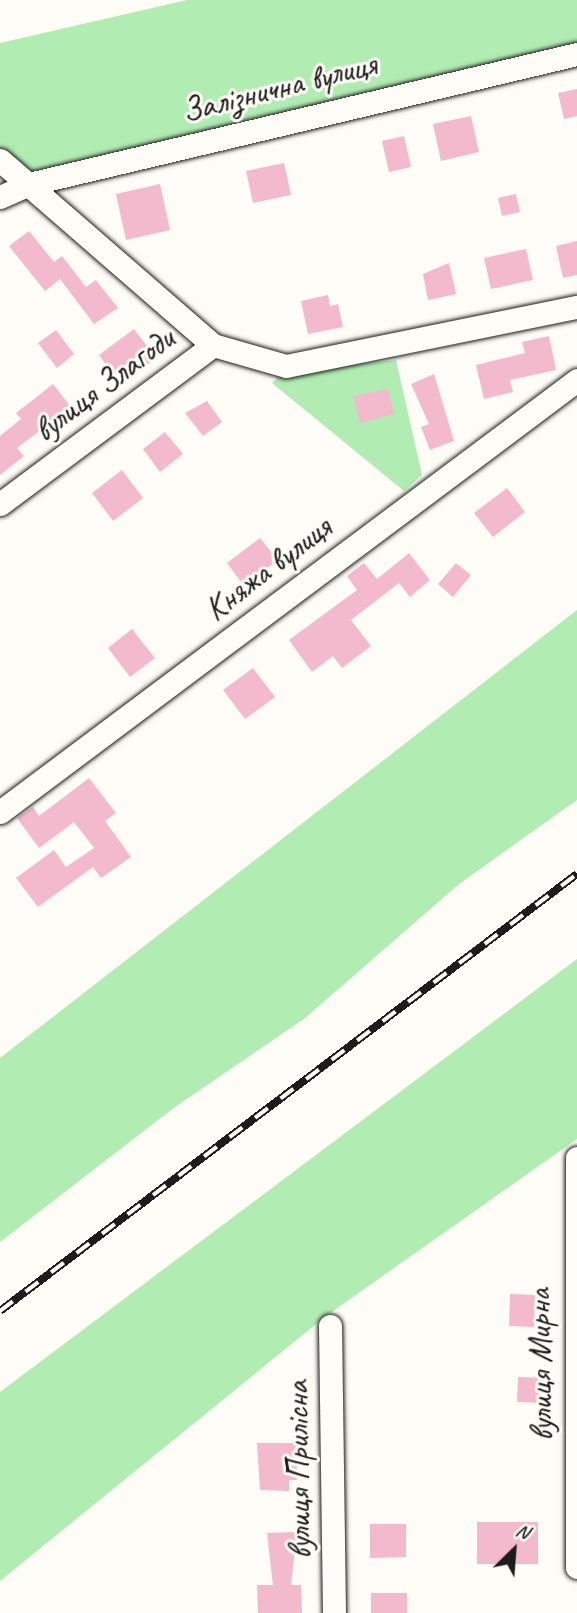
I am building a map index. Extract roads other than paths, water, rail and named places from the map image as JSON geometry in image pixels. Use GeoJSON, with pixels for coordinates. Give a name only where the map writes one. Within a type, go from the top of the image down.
{"type":"FeatureCollection","features":[{"type":"Feature","properties":{"kind":"street","name":"Залізнична вулиця"},"geometry":{"type":"LineString","coordinates":[[0,197],[29,184],[577,54]]}},
{"type":"Feature","properties":{"kind":"street"},"geometry":{"type":"LineString","coordinates":[[0,160],[213,345],[286,366],[577,307]]}},
{"type":"Feature","properties":{"kind":"street","name":"вулиця Злагоди"},"geometry":{"type":"LineString","coordinates":[[0,504],[213,345]]}},
{"type":"Feature","properties":{"kind":"street","name":"Княжа вулиця"},"geometry":{"type":"LineString","coordinates":[[0,812],[577,380]]}},
{"type":"Feature","properties":{"kind":"street","name":"вулиця Мирна"},"geometry":{"type":"LineString","coordinates":[[575,1160],[577,1567]]}},
{"type":"Feature","properties":{"kind":"street","name":"вулиця Прилісна"},"geometry":{"type":"LineString","coordinates":[[330,1326],[334,1613]]}},
{"type":"Feature","properties":{"kind":"railway"},"geometry":{"type":"LineString","coordinates":[[0,1311],[577,874]]}}]}
